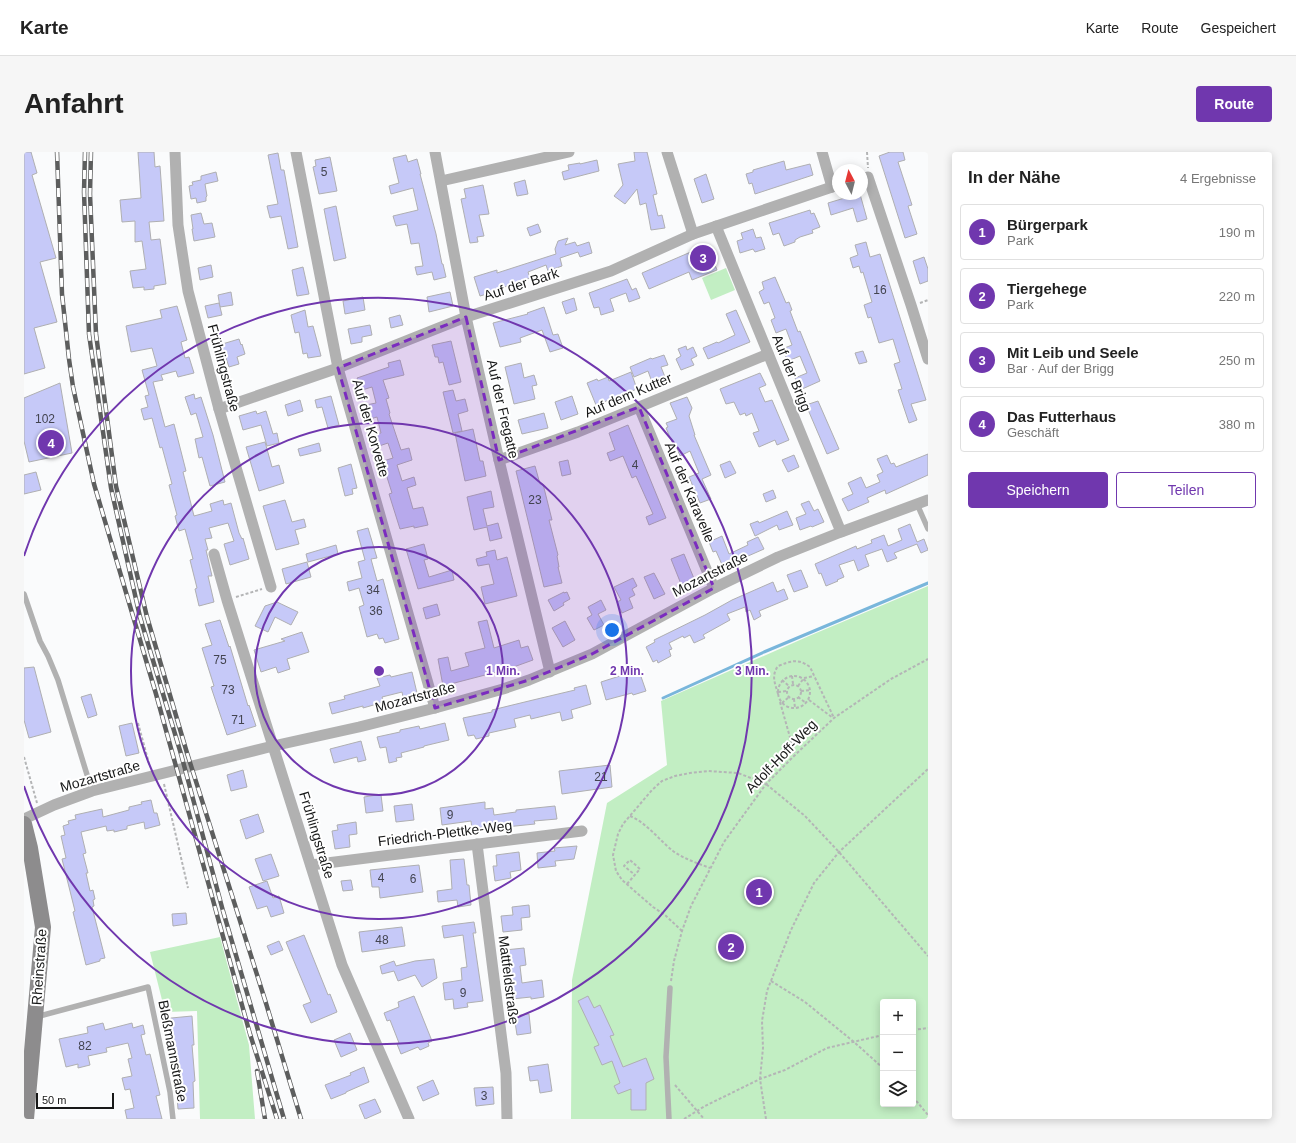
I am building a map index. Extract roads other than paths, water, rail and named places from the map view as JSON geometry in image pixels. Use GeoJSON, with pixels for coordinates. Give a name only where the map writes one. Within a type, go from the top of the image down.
{"type":"FeatureCollection","features":[{"type":"Feature","properties":{"kind":"main road","name":"Rheinstraße"},"geometry":{"type":"LineString","coordinates":[[24,824],[30,848],[43,927],[26,1119]]}},
{"type":"Feature","properties":{"kind":"street","name":"Frühlingstraße"},"geometry":{"type":"LineString","coordinates":[[175,152],[178,225],[188,291],[219,409],[271,586]]}},
{"type":"Feature","properties":{"kind":"street","name":"Auf der Korvette"},"geometry":{"type":"LineString","coordinates":[[296,152],[338,368],[435,708]]}},
{"type":"Feature","properties":{"kind":"street","name":"Auf der Fregatte"},"geometry":{"type":"LineString","coordinates":[[435,152],[466,317],[550,672]]}},
{"type":"Feature","properties":{"kind":"street"},"geometry":{"type":"LineString","coordinates":[[441,181],[569,152]]}},
{"type":"Feature","properties":{"kind":"street"},"geometry":{"type":"LineString","coordinates":[[667,152],[693,234]]}},
{"type":"Feature","properties":{"kind":"street"},"geometry":{"type":"LineString","coordinates":[[822,152],[832,178]]}},
{"type":"Feature","properties":{"kind":"street"},"geometry":{"type":"LineString","coordinates":[[868,186],[911,306],[928,359]]}},
{"type":"Feature","properties":{"kind":"street","name":"Auf der Bark"},"geometry":{"type":"LineString","coordinates":[[219,409],[338,368],[466,317],[611,271],[693,234],[832,187]]}},
{"type":"Feature","properties":{"kind":"street","name":"Auf der Brigg"},"geometry":{"type":"LineString","coordinates":[[716,226],[841,532]]}},
{"type":"Feature","properties":{"kind":"street","name":"Auf dem Kutter"},"geometry":{"type":"LineString","coordinates":[[499,460],[578,432],[768,354]]}},
{"type":"Feature","properties":{"kind":"street","name":"Auf der Karavelle"},"geometry":{"type":"LineString","coordinates":[[639,407],[714,588]]}},
{"type":"Feature","properties":{"kind":"street","name":"Mozartstraße"},"geometry":{"type":"LineString","coordinates":[[24,819],[54,805],[92,791],[435,708],[503,689],[550,672],[592,654],[714,588],[778,557],[928,500]]}},
{"type":"Feature","properties":{"kind":"street","name":"Frühlingstraße"},"geometry":{"type":"LineString","coordinates":[[214,554],[227,600],[342,965],[409,1119]]}},
{"type":"Feature","properties":{"kind":"street","name":"Friedrich-Plettke-Weg"},"geometry":{"type":"LineString","coordinates":[[311,865],[582,831]]}},
{"type":"Feature","properties":{"kind":"street","name":"Mattfeldstraße"},"geometry":{"type":"LineString","coordinates":[[477,844],[506,1073],[507,1119]]}},
{"type":"Feature","properties":{"kind":"lane"},"geometry":{"type":"LineString","coordinates":[[917,504],[928,529]]}},
{"type":"Feature","properties":{"kind":"lane"},"geometry":{"type":"LineString","coordinates":[[24,594],[40,640],[58,680],[92,791]]}},
{"type":"Feature","properties":{"kind":"lane","name":"Rheinstraße"},"geometry":{"type":"LineString","coordinates":[[36,1017],[148,987]]}},
{"type":"Feature","properties":{"kind":"lane","name":"Bleßmannstraße"},"geometry":{"type":"LineString","coordinates":[[148,987],[170,1092],[173,1119]]}},
{"type":"Feature","properties":{"kind":"lane"},"geometry":{"type":"LineString","coordinates":[[669,1119],[666,1057],[670,988]]}},
{"type":"Feature","properties":{"kind":"waterway"},"geometry":{"type":"LineString","coordinates":[[663,698],[764,652],[928,583]]}},
{"type":"Feature","properties":{"kind":"railway"},"geometry":{"type":"LineString","coordinates":[[57,152],[62,294],[69,359],[73,387],[94,484],[156,694],[250,1034],[277,1119]]}},
{"type":"Feature","properties":{"kind":"railway"},"geometry":{"type":"LineString","coordinates":[[85,152],[84,192],[89,334],[111,488],[140,617],[181,754],[223,911],[284,1119]]}},
{"type":"Feature","properties":{"kind":"railway"},"geometry":{"type":"LineString","coordinates":[[91,152],[90,194],[96,334],[116,486],[147,617],[187,753],[301,1119]]}},
{"type":"Feature","properties":{"kind":"railway"},"geometry":{"type":"LineString","coordinates":[[257,1071],[265,1119]]}},
{"type":"Feature","properties":{"kind":"place","name":"Mit Leib und Seele"},"geometry":{"type":"Point","coordinates":[703,258]}},
{"type":"Feature","properties":{"kind":"place","name":"Das Futterhaus"},"geometry":{"type":"Point","coordinates":[51,443]}},
{"type":"Feature","properties":{"kind":"place","name":"Bürgerpark"},"geometry":{"type":"Point","coordinates":[759,892]}},
{"type":"Feature","properties":{"kind":"place","name":"Tiergehege"},"geometry":{"type":"Point","coordinates":[731,947]}}]}
